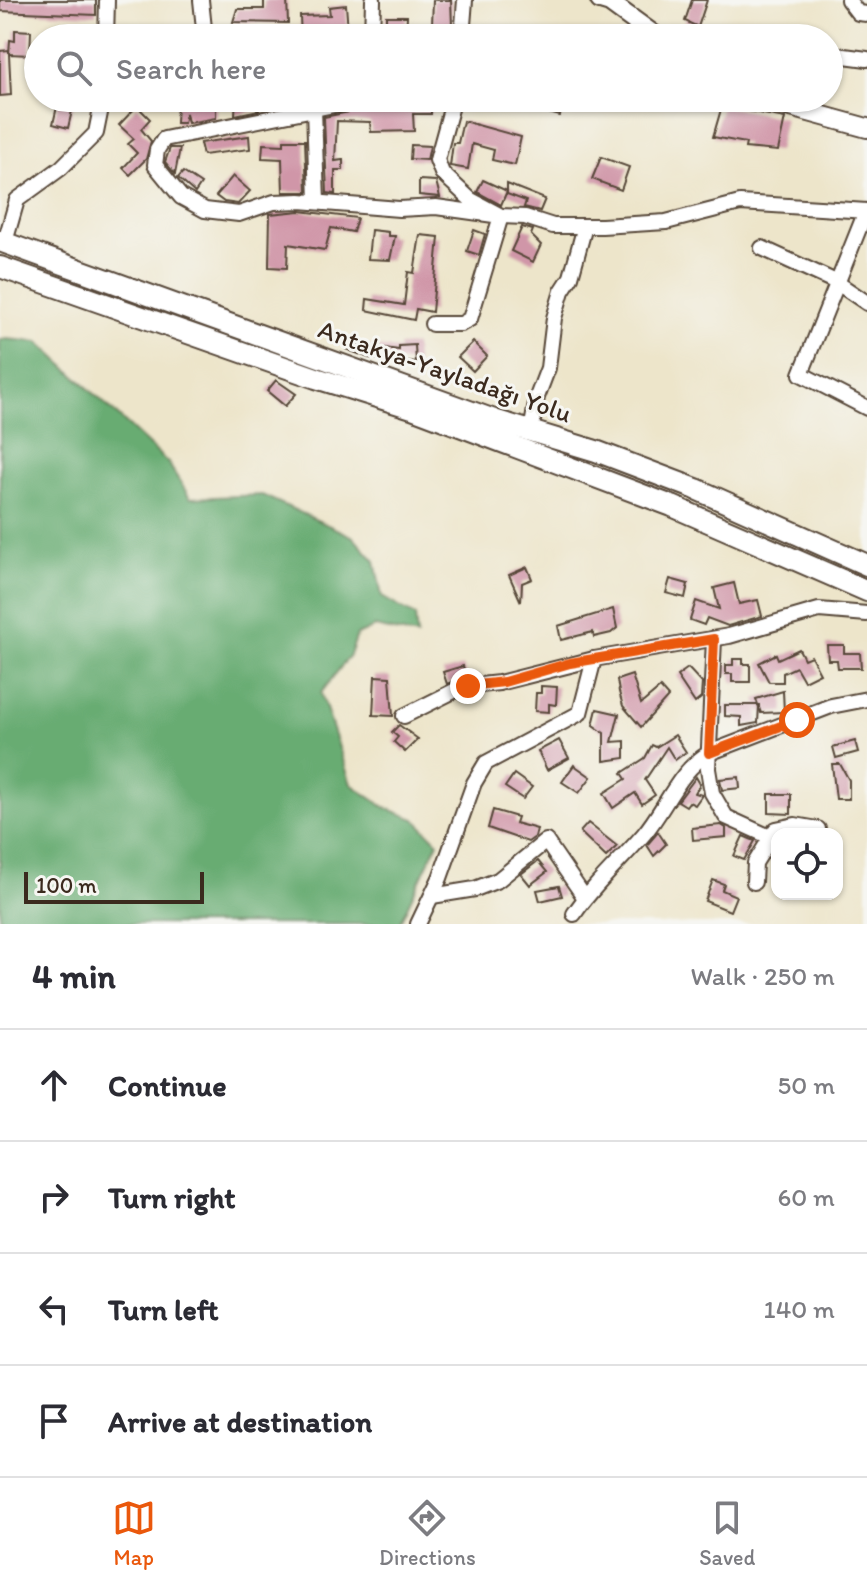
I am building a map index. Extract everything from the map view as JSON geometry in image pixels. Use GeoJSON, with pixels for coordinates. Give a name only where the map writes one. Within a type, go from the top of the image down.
{"type":"FeatureCollection","features":[{"type":"Feature","properties":{"kind":"highway","name":"Antakya-Yayladağı Yolu"},"geometry":{"type":"LineString","coordinates":[[2,242],[531,432],[596,451],[696,489],[867,565]]}},
{"type":"Feature","properties":{"kind":"highway","name":"Antakya-Yayladağı Yolu"},"geometry":{"type":"LineString","coordinates":[[0,267],[316,378],[412,408],[672,506],[867,591]]}},
{"type":"Feature","properties":{"kind":"main road"},"geometry":{"type":"LineString","coordinates":[[600,0],[610,3],[639,24]]}},
{"type":"Feature","properties":{"kind":"main road"},"geometry":{"type":"LineString","coordinates":[[809,112],[867,128]]}},
{"type":"Feature","properties":{"kind":"street"},"geometry":{"type":"LineString","coordinates":[[106,24],[107,0]]}},
{"type":"Feature","properties":{"kind":"street"},"geometry":{"type":"LineString","coordinates":[[201,0],[204,24]]}},
{"type":"Feature","properties":{"kind":"street"},"geometry":{"type":"LineString","coordinates":[[372,24],[373,0]]}},
{"type":"Feature","properties":{"kind":"street"},"geometry":{"type":"LineString","coordinates":[[463,24],[465,0]]}},
{"type":"Feature","properties":{"kind":"street"},"geometry":{"type":"LineString","coordinates":[[848,0],[858,13],[867,14]]}},
{"type":"Feature","properties":{"kind":"street"},"geometry":{"type":"LineString","coordinates":[[843,56],[867,59]]}},
{"type":"Feature","properties":{"kind":"street"},"geometry":{"type":"LineString","coordinates":[[2,242],[17,200],[61,168],[96,133],[100,112]]}},
{"type":"Feature","properties":{"kind":"street"},"geometry":{"type":"LineString","coordinates":[[295,112],[164,139],[155,165],[181,197],[205,210],[239,214],[274,202],[317,202],[399,209],[436,207],[525,217],[553,226],[585,226],[666,222],[740,203],[867,211],[801,374],[867,408]]}},
{"type":"Feature","properties":{"kind":"street"},"geometry":{"type":"LineString","coordinates":[[314,112],[317,202]]}},
{"type":"Feature","properties":{"kind":"street"},"geometry":{"type":"LineString","coordinates":[[450,112],[437,160],[442,173],[471,200],[501,216]]}},
{"type":"Feature","properties":{"kind":"street"},"geometry":{"type":"LineString","coordinates":[[432,324],[461,324],[470,319],[501,216]]}},
{"type":"Feature","properties":{"kind":"street"},"geometry":{"type":"LineString","coordinates":[[531,432],[537,397],[548,368],[554,318],[562,291],[571,277],[585,226]]}},
{"type":"Feature","properties":{"kind":"street"},"geometry":{"type":"LineString","coordinates":[[762,248],[836,282],[867,303]]}},
{"type":"Feature","properties":{"kind":"street"},"geometry":{"type":"LineString","coordinates":[[404,716],[462,687],[499,683],[594,659],[714,639],[819,610],[867,614]]}},
{"type":"Feature","properties":{"kind":"street"},"geometry":{"type":"LineString","coordinates":[[714,639],[710,785],[720,811],[730,820],[770,837],[755,863],[754,882]]}},
{"type":"Feature","properties":{"kind":"street"},"geometry":{"type":"LineString","coordinates":[[418,924],[432,896],[474,783],[486,763],[580,713],[594,659]]}},
{"type":"Feature","properties":{"kind":"street"},"geometry":{"type":"LineString","coordinates":[[574,914],[664,810],[689,767],[709,753],[831,706],[867,699]]}},
{"type":"Feature","properties":{"kind":"street"},"geometry":{"type":"LineString","coordinates":[[780,828],[784,825],[810,828]]}},
{"type":"Feature","properties":{"kind":"street"},"geometry":{"type":"LineString","coordinates":[[432,896],[475,889],[498,880],[546,841],[585,898]]}},
{"type":"Feature","properties":{"kind":"green space"},"geometry":{"type":"Polygon","coordinates":[[[0,340],[39,342],[168,463],[190,498],[262,495],[352,536],[375,561],[382,597],[415,616],[417,636],[375,627],[357,635],[350,655],[321,693],[351,784],[386,808],[415,819],[438,842],[399,924],[0,924],[0,340]]]}},
{"type":"Feature","properties":{"kind":"building"},"geometry":{"type":"Polygon","coordinates":[[[0,0],[96,0],[96,15],[0,11],[0,0]]]}},
{"type":"Feature","properties":{"kind":"building"},"geometry":{"type":"Polygon","coordinates":[[[264,0],[287,0],[288,23],[233,22],[237,9],[264,9],[264,0]]]}},
{"type":"Feature","properties":{"kind":"building"},"geometry":{"type":"Polygon","coordinates":[[[433,0],[451,0],[452,24],[432,24],[433,0]]]}},
{"type":"Feature","properties":{"kind":"building"},"geometry":{"type":"Polygon","coordinates":[[[692,0],[707,0],[699,24],[685,21],[692,0]]]}},
{"type":"Feature","properties":{"kind":"building"},"geometry":{"type":"Polygon","coordinates":[[[346,5],[348,24],[300,24],[300,16],[330,15],[329,7],[346,5]]]}},
{"type":"Feature","properties":{"kind":"building"},"geometry":{"type":"Polygon","coordinates":[[[386,16],[407,16],[407,24],[386,24],[386,16]]]}},
{"type":"Feature","properties":{"kind":"building"},"geometry":{"type":"Polygon","coordinates":[[[15,30],[24,31],[24,55],[9,54],[10,40],[15,41],[15,30]]]}},
{"type":"Feature","properties":{"kind":"building"},"geometry":{"type":"Polygon","coordinates":[[[9,50],[11,95],[0,96],[0,51],[9,50]]]}},
{"type":"Feature","properties":{"kind":"building"},"geometry":{"type":"Polygon","coordinates":[[[56,112],[72,112],[68,128],[53,124],[56,112]]]}},
{"type":"Feature","properties":{"kind":"building"},"geometry":{"type":"Polygon","coordinates":[[[131,112],[143,112],[150,119],[141,129],[151,141],[146,159],[130,175],[123,168],[137,153],[128,144],[134,139],[119,125],[131,112]]]}},
{"type":"Feature","properties":{"kind":"building"},"geometry":{"type":"Polygon","coordinates":[[[177,112],[216,112],[216,118],[188,123],[186,113],[184,123],[176,123],[177,112]]]}},
{"type":"Feature","properties":{"kind":"building"},"geometry":{"type":"Polygon","coordinates":[[[349,112],[431,114],[413,114],[414,131],[371,132],[370,122],[337,121],[335,161],[343,160],[343,170],[335,170],[335,194],[327,193],[324,117],[349,112]]]}},
{"type":"Feature","properties":{"kind":"building"},"geometry":{"type":"Polygon","coordinates":[[[720,112],[754,112],[785,118],[778,151],[745,148],[746,143],[713,137],[720,112]]]}},
{"type":"Feature","properties":{"kind":"building"},"geometry":{"type":"Polygon","coordinates":[[[463,121],[521,137],[515,165],[492,160],[494,150],[472,144],[468,169],[450,166],[453,143],[458,143],[463,121]]]}},
{"type":"Feature","properties":{"kind":"building"},"geometry":{"type":"Polygon","coordinates":[[[249,136],[250,149],[203,155],[200,143],[249,136]]]}},
{"type":"Feature","properties":{"kind":"building"},"geometry":{"type":"Polygon","coordinates":[[[284,140],[305,140],[307,192],[283,192],[282,159],[262,158],[263,144],[284,145],[284,140]]]}},
{"type":"Feature","properties":{"kind":"building"},"geometry":{"type":"Polygon","coordinates":[[[411,145],[430,146],[427,160],[410,159],[411,145]]]}},
{"type":"Feature","properties":{"kind":"building"},"geometry":{"type":"Polygon","coordinates":[[[170,148],[180,148],[175,174],[165,162],[170,148]]]}},
{"type":"Feature","properties":{"kind":"building"},"geometry":{"type":"Polygon","coordinates":[[[601,157],[629,167],[621,190],[592,179],[601,157]]]}},
{"type":"Feature","properties":{"kind":"building"},"geometry":{"type":"Polygon","coordinates":[[[183,172],[201,184],[195,193],[178,178],[183,172]]]}},
{"type":"Feature","properties":{"kind":"building"},"geometry":{"type":"Polygon","coordinates":[[[233,176],[250,191],[238,204],[224,202],[216,196],[233,176]]]}},
{"type":"Feature","properties":{"kind":"building"},"geometry":{"type":"Polygon","coordinates":[[[419,180],[436,181],[440,197],[419,195],[419,180]]]}},
{"type":"Feature","properties":{"kind":"building"},"geometry":{"type":"Polygon","coordinates":[[[483,180],[507,191],[501,205],[477,192],[483,180]]]}},
{"type":"Feature","properties":{"kind":"building"},"geometry":{"type":"Polygon","coordinates":[[[507,184],[545,199],[540,211],[524,207],[526,201],[507,194],[507,184]]]}},
{"type":"Feature","properties":{"kind":"building"},"geometry":{"type":"Polygon","coordinates":[[[300,211],[357,218],[353,232],[331,228],[325,250],[288,244],[287,268],[269,267],[270,214],[300,211]]]}},
{"type":"Feature","properties":{"kind":"building"},"geometry":{"type":"Polygon","coordinates":[[[522,227],[533,230],[531,235],[541,245],[533,262],[511,251],[522,227]]]}},
{"type":"Feature","properties":{"kind":"building"},"geometry":{"type":"Polygon","coordinates":[[[371,230],[395,236],[390,260],[368,259],[371,230]]]}},
{"type":"Feature","properties":{"kind":"building"},"geometry":{"type":"Polygon","coordinates":[[[474,230],[485,234],[479,255],[467,251],[474,230]]]}},
{"type":"Feature","properties":{"kind":"building"},"geometry":{"type":"Polygon","coordinates":[[[420,235],[439,237],[432,312],[416,309],[414,320],[366,310],[367,299],[404,305],[408,272],[414,273],[420,235]]]}},
{"type":"Feature","properties":{"kind":"building"},"geometry":{"type":"Polygon","coordinates":[[[473,342],[487,356],[473,371],[458,357],[473,342]]]}},
{"type":"Feature","properties":{"kind":"building"},"geometry":{"type":"Polygon","coordinates":[[[347,343],[399,350],[399,346],[415,345],[416,363],[369,358],[346,349],[347,343]]]}},
{"type":"Feature","properties":{"kind":"building"},"geometry":{"type":"Polygon","coordinates":[[[276,380],[296,394],[285,406],[267,391],[276,380]]]}},
{"type":"Feature","properties":{"kind":"building"},"geometry":{"type":"Polygon","coordinates":[[[527,567],[532,579],[522,583],[521,602],[509,575],[527,567]]]}},
{"type":"Feature","properties":{"kind":"building"},"geometry":{"type":"Polygon","coordinates":[[[670,579],[688,584],[685,598],[666,593],[670,579]]]}},
{"type":"Feature","properties":{"kind":"building"},"geometry":{"type":"Polygon","coordinates":[[[734,583],[739,604],[758,600],[762,616],[728,626],[707,618],[704,625],[690,620],[696,601],[719,609],[714,588],[734,583]]]}},
{"type":"Feature","properties":{"kind":"building"},"geometry":{"type":"Polygon","coordinates":[[[613,609],[617,628],[611,633],[594,637],[593,632],[561,640],[558,626],[613,609]]]}},
{"type":"Feature","properties":{"kind":"building"},"geometry":{"type":"Polygon","coordinates":[[[827,645],[844,645],[844,653],[860,653],[861,668],[838,668],[837,660],[828,660],[827,645]]]}},
{"type":"Feature","properties":{"kind":"building"},"geometry":{"type":"Polygon","coordinates":[[[799,649],[804,659],[811,656],[820,673],[804,681],[796,667],[783,673],[783,682],[769,682],[759,663],[776,654],[778,659],[799,649]]]}},
{"type":"Feature","properties":{"kind":"building"},"geometry":{"type":"Polygon","coordinates":[[[733,659],[743,659],[743,664],[750,664],[750,682],[732,682],[732,674],[726,674],[726,665],[733,665],[733,659]]]}},
{"type":"Feature","properties":{"kind":"building"},"geometry":{"type":"Polygon","coordinates":[[[463,666],[466,676],[447,684],[443,672],[463,666]]]}},
{"type":"Feature","properties":{"kind":"building"},"geometry":{"type":"Polygon","coordinates":[[[688,668],[702,683],[701,698],[695,703],[677,676],[688,668]]]}},
{"type":"Feature","properties":{"kind":"building"},"geometry":{"type":"Polygon","coordinates":[[[632,675],[641,704],[660,688],[668,697],[641,727],[623,706],[619,692],[617,680],[632,675]]]}},
{"type":"Feature","properties":{"kind":"building"},"geometry":{"type":"Polygon","coordinates":[[[375,676],[390,677],[393,716],[373,715],[375,676]]]}},
{"type":"Feature","properties":{"kind":"building"},"geometry":{"type":"Polygon","coordinates":[[[541,686],[557,687],[556,705],[549,704],[549,712],[535,711],[536,693],[541,693],[541,686]]]}},
{"type":"Feature","properties":{"kind":"building"},"geometry":{"type":"Polygon","coordinates":[[[783,691],[784,712],[761,713],[756,699],[783,691]]]}},
{"type":"Feature","properties":{"kind":"building"},"geometry":{"type":"Polygon","coordinates":[[[725,705],[759,705],[758,723],[741,726],[741,717],[725,716],[725,705]]]}},
{"type":"Feature","properties":{"kind":"building"},"geometry":{"type":"Polygon","coordinates":[[[597,709],[619,714],[612,742],[625,741],[625,758],[604,761],[604,733],[593,725],[597,709]]]}},
{"type":"Feature","properties":{"kind":"building"},"geometry":{"type":"Polygon","coordinates":[[[399,725],[418,739],[405,752],[394,742],[398,737],[392,732],[399,725]]]}},
{"type":"Feature","properties":{"kind":"building"},"geometry":{"type":"Polygon","coordinates":[[[675,735],[686,752],[675,760],[667,747],[645,780],[655,795],[642,804],[635,793],[613,808],[604,793],[626,779],[622,773],[645,758],[652,745],[656,747],[675,735]]]}},
{"type":"Feature","properties":{"kind":"building"},"geometry":{"type":"Polygon","coordinates":[[[559,740],[569,758],[547,770],[538,751],[559,740]]]}},
{"type":"Feature","properties":{"kind":"building"},"geometry":{"type":"Polygon","coordinates":[[[855,741],[858,752],[836,758],[833,747],[855,741]]]}},
{"type":"Feature","properties":{"kind":"building"},"geometry":{"type":"Polygon","coordinates":[[[832,764],[840,764],[849,780],[849,799],[836,799],[832,764]]]}},
{"type":"Feature","properties":{"kind":"building"},"geometry":{"type":"Polygon","coordinates":[[[574,765],[591,777],[579,793],[562,782],[574,765]]]}},
{"type":"Feature","properties":{"kind":"building"},"geometry":{"type":"Polygon","coordinates":[[[514,774],[532,787],[523,799],[505,787],[514,774]]]}},
{"type":"Feature","properties":{"kind":"building"},"geometry":{"type":"Polygon","coordinates":[[[696,777],[700,784],[695,793],[702,795],[695,805],[689,802],[686,806],[678,801],[696,777]]]}},
{"type":"Feature","properties":{"kind":"building"},"geometry":{"type":"Polygon","coordinates":[[[739,777],[740,788],[722,790],[720,779],[739,777]]]}},
{"type":"Feature","properties":{"kind":"building"},"geometry":{"type":"Polygon","coordinates":[[[769,794],[791,794],[791,814],[769,813],[769,794]]]}},
{"type":"Feature","properties":{"kind":"building"},"geometry":{"type":"Polygon","coordinates":[[[493,810],[517,817],[515,823],[537,829],[535,837],[528,842],[488,828],[493,810]]]}},
{"type":"Feature","properties":{"kind":"building"},"geometry":{"type":"Polygon","coordinates":[[[588,823],[617,846],[606,857],[580,832],[588,823]]]}},
{"type":"Feature","properties":{"kind":"building"},"geometry":{"type":"Polygon","coordinates":[[[721,825],[726,828],[726,837],[693,840],[692,828],[721,825]]]}},
{"type":"Feature","properties":{"kind":"building"},"geometry":{"type":"Polygon","coordinates":[[[658,832],[666,844],[654,856],[647,845],[658,832]]]}},
{"type":"Feature","properties":{"kind":"building"},"geometry":{"type":"Polygon","coordinates":[[[743,836],[755,841],[744,860],[734,856],[743,836]]]}},
{"type":"Feature","properties":{"kind":"building"},"geometry":{"type":"Polygon","coordinates":[[[538,861],[547,872],[530,885],[521,874],[538,861]]]}},
{"type":"Feature","properties":{"kind":"building"},"geometry":{"type":"Polygon","coordinates":[[[713,880],[724,884],[722,890],[736,896],[730,911],[705,901],[713,880]]]}},
{"type":"Feature","properties":{"kind":"building"},"geometry":{"type":"Polygon","coordinates":[[[559,886],[562,896],[540,901],[537,890],[559,886]]]}},
{"type":"Feature","properties":{"kind":"route"},"geometry":{"type":"LineString","coordinates":[[468,686],[504,682],[570,663],[714,639],[709,753],[797,720]]}}]}
